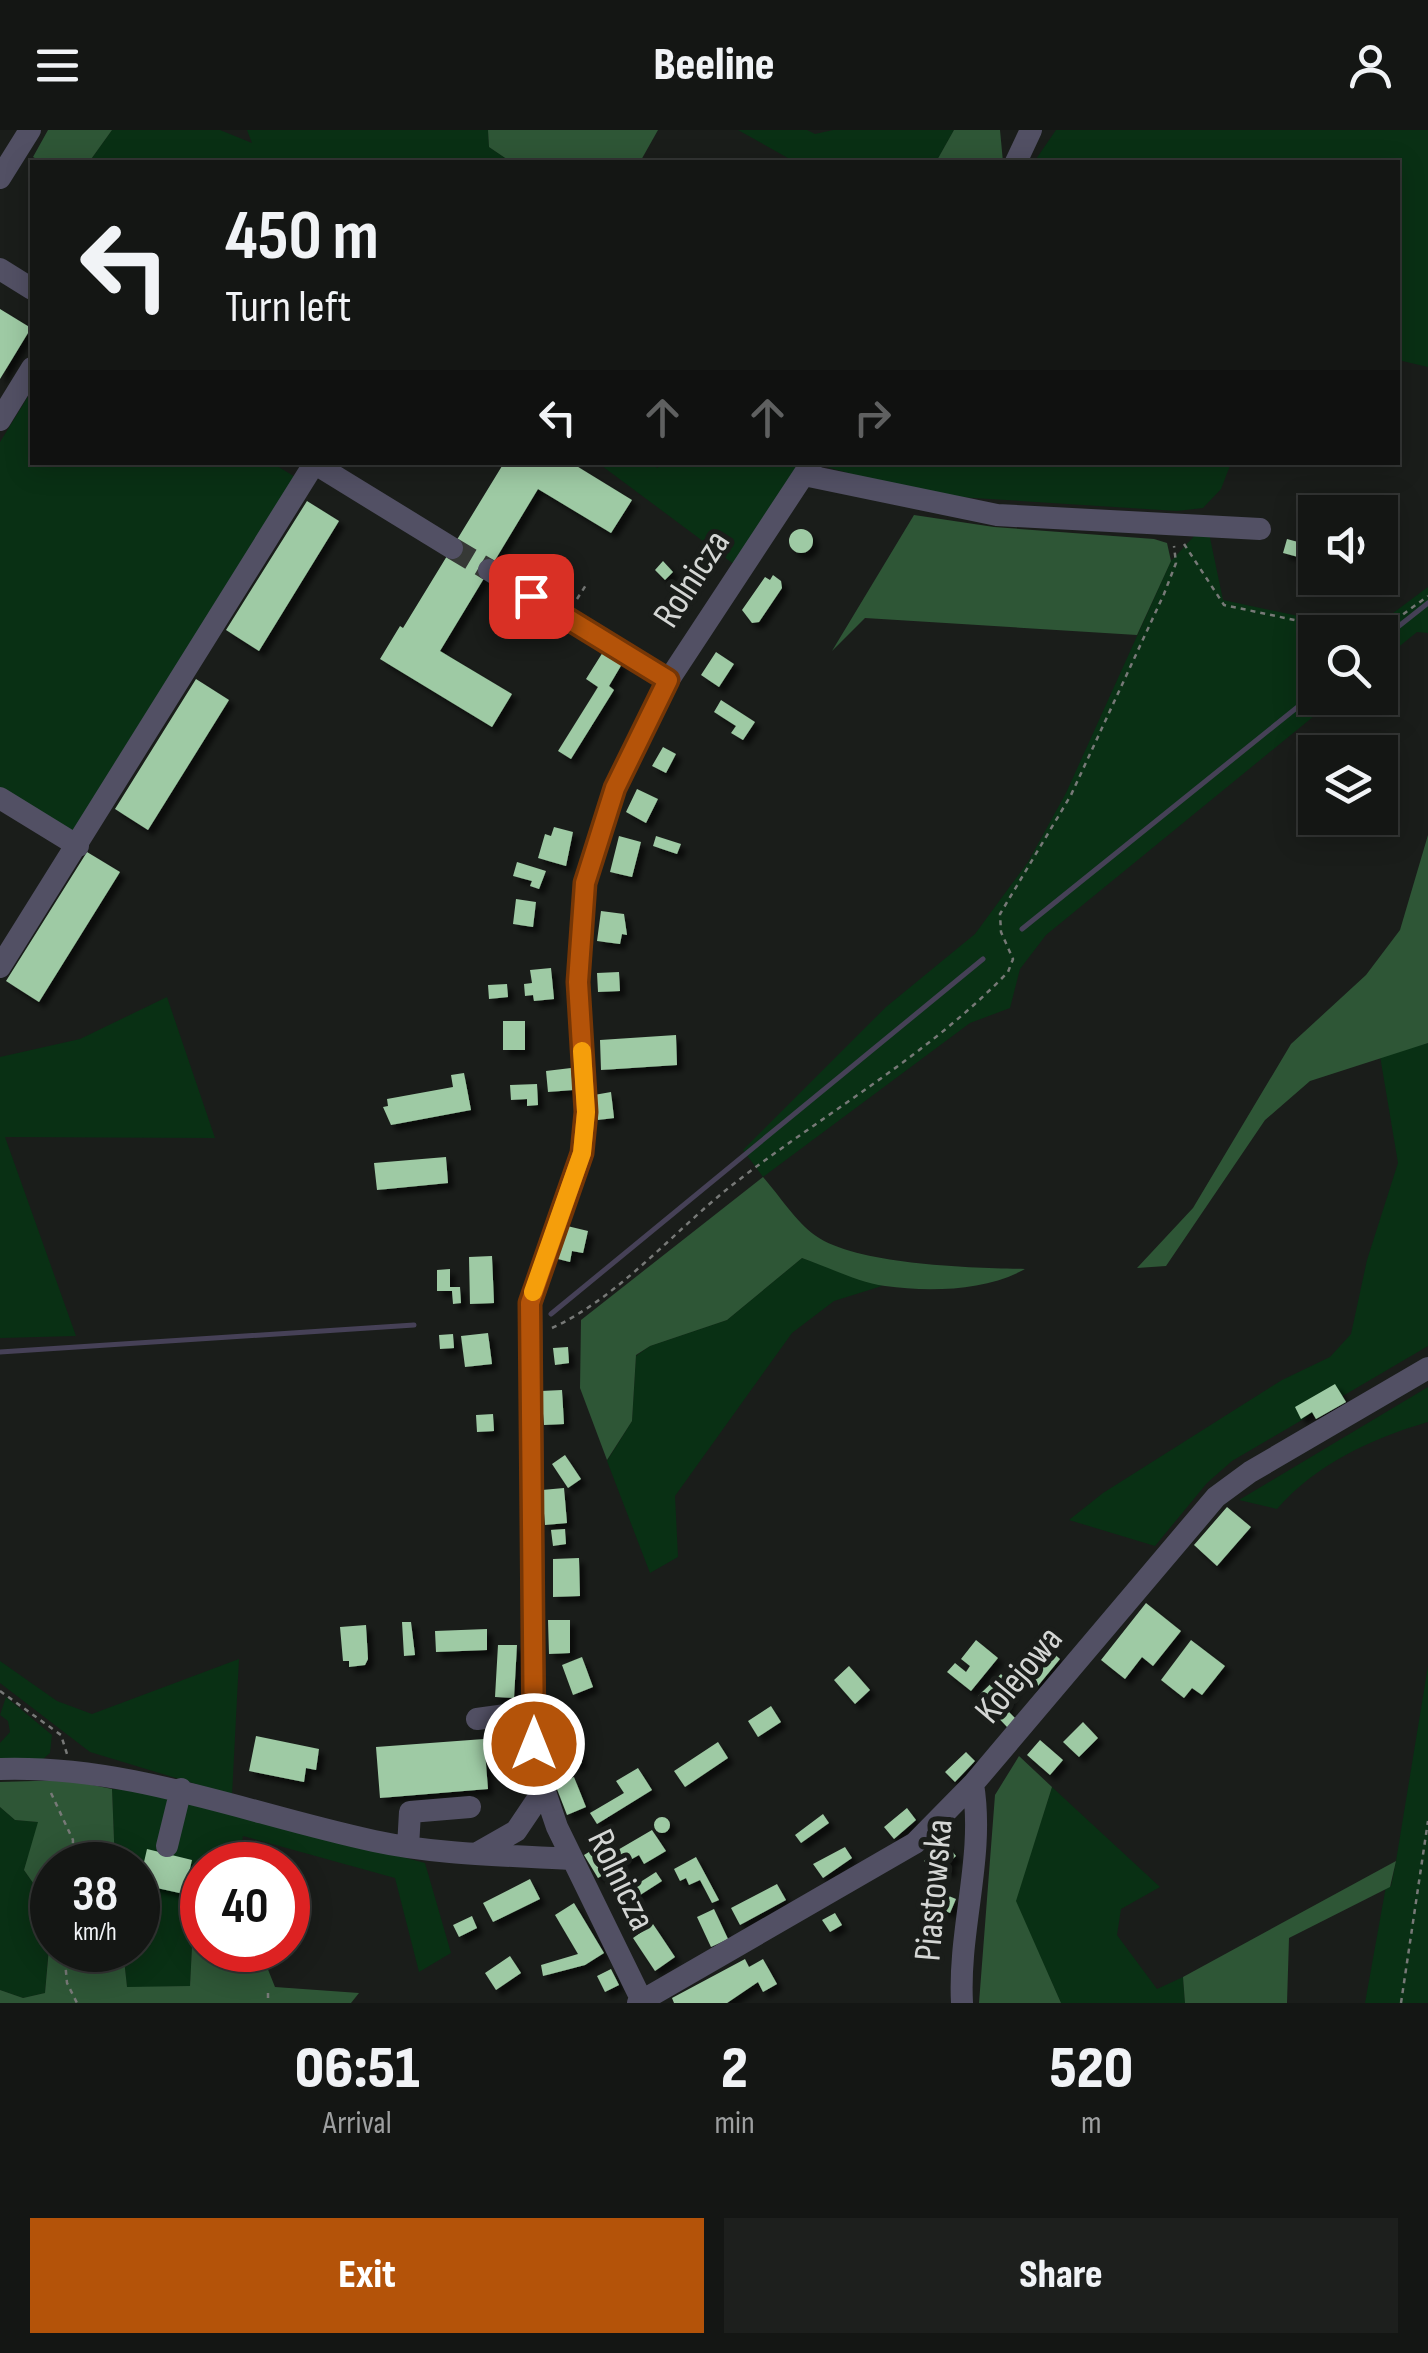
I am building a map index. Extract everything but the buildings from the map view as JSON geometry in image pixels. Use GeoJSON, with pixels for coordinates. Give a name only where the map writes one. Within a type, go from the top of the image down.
{"type":"FeatureCollection","features":[{"type":"Feature","properties":{"kind":"street"},"geometry":{"type":"LineString","coordinates":[[0,178],[30,130]]}},
{"type":"Feature","properties":{"kind":"street"},"geometry":{"type":"LineString","coordinates":[[1017,160],[1031,130]]}},
{"type":"Feature","properties":{"kind":"street"},"geometry":{"type":"LineString","coordinates":[[0,269],[30,288]]}},
{"type":"Feature","properties":{"kind":"street"},"geometry":{"type":"LineString","coordinates":[[0,420],[30,371]]}},
{"type":"Feature","properties":{"kind":"street"},"geometry":{"type":"LineString","coordinates":[[0,967],[312,465]]}},
{"type":"Feature","properties":{"kind":"street"},"geometry":{"type":"LineString","coordinates":[[316,465],[452,548]]}},
{"type":"Feature","properties":{"kind":"street"},"geometry":{"type":"LineString","coordinates":[[808,468],[910,500],[997,515],[1260,529]]}},
{"type":"Feature","properties":{"kind":"street","name":"Rolnicza"},"geometry":{"type":"LineString","coordinates":[[641,2002],[572,1859],[543,1790],[536,1762],[531,1329],[534,1283],[582,1153],[586,1112],[578,982],[585,883],[615,788],[668,680],[808,468]]}},
{"type":"Feature","properties":{"kind":"street"},"geometry":{"type":"LineString","coordinates":[[489,570],[668,680]]}},
{"type":"Feature","properties":{"kind":"street"},"geometry":{"type":"LineString","coordinates":[[0,798],[78,846]]}},
{"type":"Feature","properties":{"kind":"street","name":"Kolejowa"},"geometry":{"type":"LineString","coordinates":[[641,2002],[915,1842],[974,1784],[1216,1497],[1250,1472],[1428,1368]]}},
{"type":"Feature","properties":{"kind":"street"},"geometry":{"type":"LineString","coordinates":[[477,1719],[534,1710]]}},
{"type":"Feature","properties":{"kind":"street"},"geometry":{"type":"LineString","coordinates":[[0,1769],[62,1769],[181,1789],[408,1848],[572,1859]]}},
{"type":"Feature","properties":{"kind":"street","name":"Piastowska"},"geometry":{"type":"LineString","coordinates":[[962,2003],[960,1962],[980,1825],[974,1784]]}},
{"type":"Feature","properties":{"kind":"street"},"geometry":{"type":"LineString","coordinates":[[168,1846],[181,1789]]}},
{"type":"Feature","properties":{"kind":"street"},"geometry":{"type":"LineString","coordinates":[[474,1854],[516,1831],[543,1790]]}},
{"type":"Feature","properties":{"kind":"street"},"geometry":{"type":"LineString","coordinates":[[408,1848],[410,1812],[470,1807]]}},
{"type":"Feature","properties":{"kind":"path"},"geometry":{"type":"LineString","coordinates":[[1172,524],[1224,605],[1298,621]]}},
{"type":"Feature","properties":{"kind":"path"},"geometry":{"type":"LineString","coordinates":[[531,1329],[554,1328],[591,1305],[735,1183],[928,1046],[1008,972],[1013,958],[1001,932],[1000,914],[1072,795],[1164,594],[1176,563],[1172,524]]}},
{"type":"Feature","properties":{"kind":"path"},"geometry":{"type":"LineString","coordinates":[[577,600],[586,585]]}},
{"type":"Feature","properties":{"kind":"path"},"geometry":{"type":"LineString","coordinates":[[1398,618],[1428,596]]}},
{"type":"Feature","properties":{"kind":"path"},"geometry":{"type":"LineString","coordinates":[[0,1690],[62,1735],[62,1769],[51,1798],[67,1822],[73,1842]]}},
{"type":"Feature","properties":{"kind":"path"},"geometry":{"type":"LineString","coordinates":[[1401,2003],[1428,1821]]}},
{"type":"Feature","properties":{"kind":"path"},"geometry":{"type":"LineString","coordinates":[[66,1972],[77,2003]]}},
{"type":"Feature","properties":{"kind":"path"},"geometry":{"type":"LineString","coordinates":[[268,1993],[268,2003]]}},
{"type":"Feature","properties":{"kind":"green space"},"geometry":{"type":"Polygon","coordinates":[[[48,130],[112,130],[90,160],[33,157],[48,130]]]}},
{"type":"Feature","properties":{"kind":"green space"},"geometry":{"type":"Polygon","coordinates":[[[112,130],[220,130],[252,143],[247,130],[488,130],[489,147],[508,160],[90,160],[112,130]]]}},
{"type":"Feature","properties":{"kind":"green space"},"geometry":{"type":"Polygon","coordinates":[[[488,130],[658,130],[641,160],[508,160],[489,147],[488,130]]]}},
{"type":"Feature","properties":{"kind":"green space"},"geometry":{"type":"Polygon","coordinates":[[[738,130],[807,130],[815,134],[833,130],[954,130],[937,160],[791,160],[738,130]]]}},
{"type":"Feature","properties":{"kind":"green space"},"geometry":{"type":"Polygon","coordinates":[[[954,130],[1000,130],[1003,160],[937,160],[954,130]]]}},
{"type":"Feature","properties":{"kind":"green space"},"geometry":{"type":"Polygon","coordinates":[[[1056,130],[1428,130],[1428,367],[1400,360],[1400,160],[1035,160],[1056,130]]]}},
{"type":"Feature","properties":{"kind":"green space"},"geometry":{"type":"Polygon","coordinates":[[[30,393],[30,465],[275,465],[297,478],[73,836],[0,791],[0,442],[30,393]]]}},
{"type":"Feature","properties":{"kind":"green space"},"geometry":{"type":"Polygon","coordinates":[[[601,465],[803,465],[735,565],[601,465]]]}},
{"type":"Feature","properties":{"kind":"green space"},"geometry":{"type":"Polygon","coordinates":[[[1230,465],[1221,489],[1203,508],[1177,511],[926,495],[827,467],[1230,465]]]}},
{"type":"Feature","properties":{"kind":"green space"},"geometry":{"type":"Polygon","coordinates":[[[914,515],[994,527],[1154,539],[1167,543],[1171,561],[1137,635],[865,618],[832,651],[914,515]]]}},
{"type":"Feature","properties":{"kind":"green space"},"geometry":{"type":"Polygon","coordinates":[[[1197,533],[1209,533],[1223,600],[1298,616],[1298,715],[1315,715],[1046,935],[1020,969],[1010,1008],[970,1023],[763,1177],[743,1150],[886,1007],[975,934],[1028,862],[1066,793],[1171,561],[1197,533]]]}},
{"type":"Feature","properties":{"kind":"green space"},"geometry":{"type":"Polygon","coordinates":[[[1428,587],[1428,633],[1417,632],[1398,647],[1398,615],[1390,615],[1428,587]]]}},
{"type":"Feature","properties":{"kind":"green space"},"geometry":{"type":"Polygon","coordinates":[[[1428,835],[1428,1043],[1310,1081],[1265,1120],[1166,1266],[1137,1268],[1193,1208],[1291,1044],[1366,975],[1400,930],[1428,835]]]}},
{"type":"Feature","properties":{"kind":"green space"},"geometry":{"type":"Polygon","coordinates":[[[167,997],[215,1138],[5,1137],[76,1336],[0,1338],[0,1057],[80,1039],[167,997]]]}},
{"type":"Feature","properties":{"kind":"green space"},"geometry":{"type":"Polygon","coordinates":[[[1428,1043],[1428,1346],[1232,1461],[1207,1483],[1155,1546],[1069,1520],[1103,1493],[1282,1380],[1330,1357],[1351,1334],[1367,1260],[1398,1163],[1380,1056],[1428,1043]]]}},
{"type":"Feature","properties":{"kind":"green space"},"geometry":{"type":"Polygon","coordinates":[[[763,1177],[802,1223],[835,1246],[917,1263],[1025,1269],[975,1286],[920,1289],[874,1284],[802,1258],[727,1320],[650,1346],[636,1355],[632,1421],[607,1460],[580,1388],[581,1320],[763,1177]]]}},
{"type":"Feature","properties":{"kind":"green space"},"geometry":{"type":"Polygon","coordinates":[[[802,1258],[882,1286],[834,1301],[792,1333],[675,1496],[678,1557],[650,1573],[607,1461],[632,1421],[636,1356],[650,1346],[727,1320],[802,1258]]]}},
{"type":"Feature","properties":{"kind":"green space"},"geometry":{"type":"Polygon","coordinates":[[[1428,1387],[1428,1422],[1346,1455],[1309,1479],[1277,1509],[1239,1500],[1428,1387]]]}},
{"type":"Feature","properties":{"kind":"green space"},"geometry":{"type":"Polygon","coordinates":[[[239,1659],[232,1795],[90,1752],[0,1683],[0,1661],[57,1701],[92,1714],[239,1659]]]}},
{"type":"Feature","properties":{"kind":"green space"},"geometry":{"type":"Polygon","coordinates":[[[1428,1666],[1428,2003],[1365,2003],[1386,1886],[1391,1886],[1396,1861],[1428,1666]]]}},
{"type":"Feature","properties":{"kind":"green space"},"geometry":{"type":"Polygon","coordinates":[[[6,1697],[52,1735],[50,1753],[42,1760],[0,1762],[0,1743],[10,1732],[8,1721],[0,1715],[6,1697]]]}},
{"type":"Feature","properties":{"kind":"green space"},"geometry":{"type":"Polygon","coordinates":[[[1019,1756],[1052,1787],[1016,1901],[1061,2003],[979,2003],[995,1795],[1019,1756]]]}},
{"type":"Feature","properties":{"kind":"green space"},"geometry":{"type":"Polygon","coordinates":[[[68,1780],[112,1789],[114,1842],[32,1842],[38,1822],[15,1820],[0,1807],[0,1782],[68,1780]]]}},
{"type":"Feature","properties":{"kind":"green space"},"geometry":{"type":"Polygon","coordinates":[[[1052,1787],[1160,1887],[1121,1909],[1117,1935],[1157,1989],[1183,1977],[1185,2003],[1061,2003],[1015,1901],[1052,1787]]]}},
{"type":"Feature","properties":{"kind":"green space"},"geometry":{"type":"Polygon","coordinates":[[[112,1789],[166,1794],[425,1863],[451,1953],[419,1972],[395,1878],[310,1855],[310,1842],[265,1842],[243,1836],[242,1842],[180,1842],[180,1972],[191,1972],[190,1986],[127,1988],[125,1972],[160,1972],[160,1842],[114,1842],[112,1789]]]}},
{"type":"Feature","properties":{"kind":"green space"},"geometry":{"type":"Polygon","coordinates":[[[0,1807],[15,1820],[39,1822],[24,1870],[30,1879],[30,1972],[47,1972],[45,1993],[23,1998],[0,1990],[0,1807]]]}},
{"type":"Feature","properties":{"kind":"green space"},"geometry":{"type":"Polygon","coordinates":[[[30,1849],[30,1879],[24,1870],[30,1849]]]}},
{"type":"Feature","properties":{"kind":"green space"},"geometry":{"type":"Polygon","coordinates":[[[1396,1861],[1390,1887],[1289,1938],[1287,2003],[1185,2003],[1183,1977],[1396,1861]]]}},
{"type":"Feature","properties":{"kind":"green space"},"geometry":{"type":"Polygon","coordinates":[[[47,1972],[125,1972],[127,1987],[190,1986],[191,1972],[269,1972],[275,1987],[359,1993],[351,2003],[0,2003],[0,1990],[23,1998],[45,1993],[47,1972]]]}},
{"type":"Feature","properties":{"kind":"waterway"},"geometry":{"type":"LineString","coordinates":[[1398,627],[1428,603]]}},
{"type":"Feature","properties":{"kind":"waterway"},"geometry":{"type":"LineString","coordinates":[[1022,929],[1298,707]]}},
{"type":"Feature","properties":{"kind":"waterway"},"geometry":{"type":"LineString","coordinates":[[551,1314],[983,959]]}},
{"type":"Feature","properties":{"kind":"waterway"},"geometry":{"type":"LineString","coordinates":[[0,1352],[414,1325]]}},
{"type":"Feature","properties":{"kind":"tunnel"},"geometry":{"type":"LineString","coordinates":[[452,548],[489,570]]}},
{"type":"Feature","properties":{"kind":"slow traffic"},"geometry":{"type":"LineString","coordinates":[[533,1292],[582,1153],[586,1112],[582,1051]]}},
{"type":"Feature","properties":{"kind":"route"},"geometry":{"type":"LineString","coordinates":[[531,596],[668,680],[615,788],[585,883],[578,982],[586,1112],[582,1153],[530,1303],[534,1744]]}}]}
